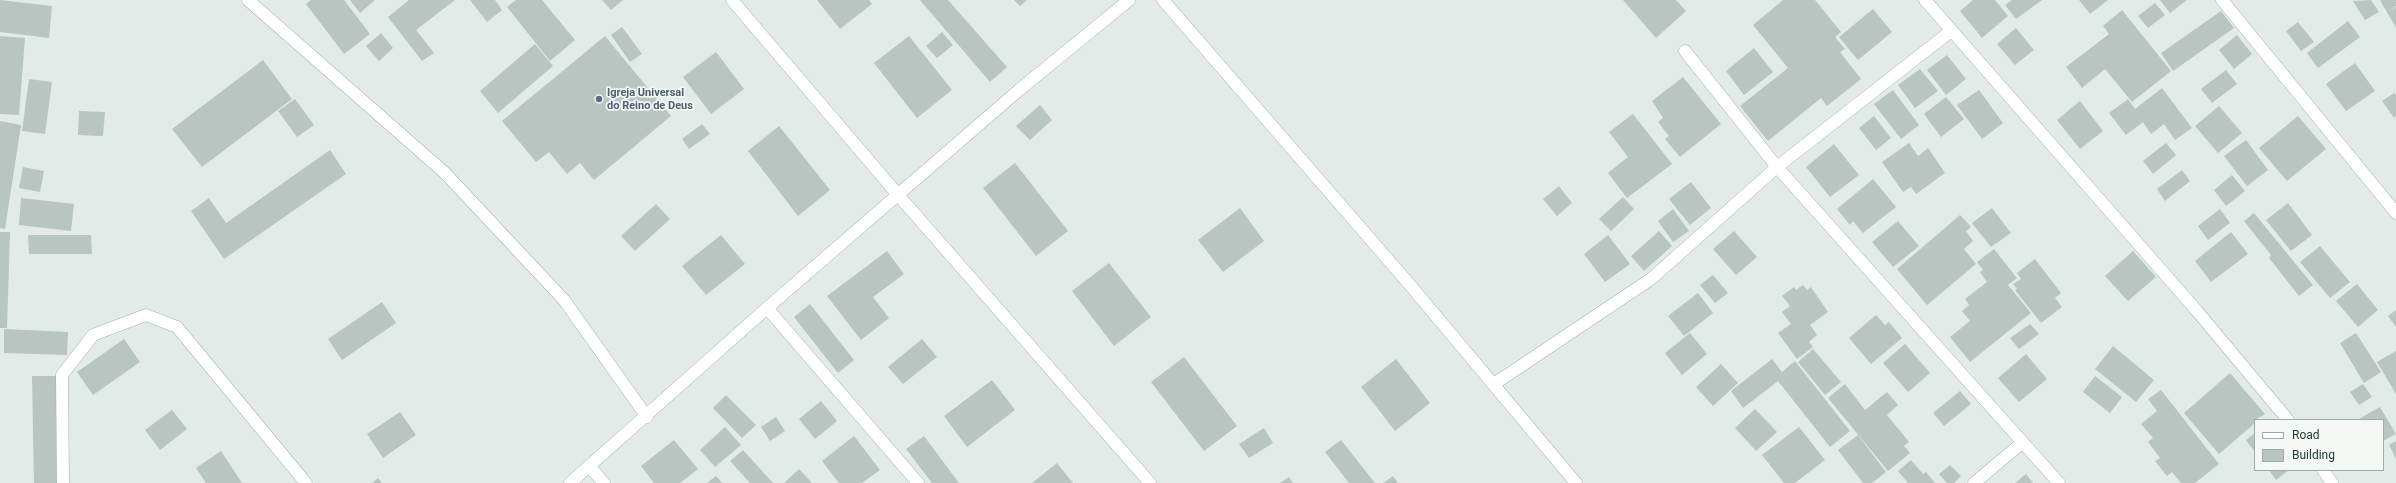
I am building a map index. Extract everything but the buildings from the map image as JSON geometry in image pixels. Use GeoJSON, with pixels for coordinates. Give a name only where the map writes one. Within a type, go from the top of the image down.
{"type":"FeatureCollection","features":[{"type":"Feature","properties":{"kind":"street"},"geometry":{"type":"LineString","coordinates":[[248,0],[445,173],[564,300],[647,416]]}},
{"type":"Feature","properties":{"kind":"street"},"geometry":{"type":"LineString","coordinates":[[732,0],[899,196],[1150,483]]}},
{"type":"Feature","properties":{"kind":"street"},"geometry":{"type":"LineString","coordinates":[[570,483],[767,308],[899,196],[1019,90],[1129,0]]}},
{"type":"Feature","properties":{"kind":"street"},"geometry":{"type":"LineString","coordinates":[[1925,0],[1950,31],[2197,311],[2287,419]]}},
{"type":"Feature","properties":{"kind":"street"},"geometry":{"type":"LineString","coordinates":[[2222,0],[2396,213]]}},
{"type":"Feature","properties":{"kind":"street"},"geometry":{"type":"LineString","coordinates":[[1169,2],[1494,384],[1576,483]]}},
{"type":"Feature","properties":{"kind":"street"},"geometry":{"type":"LineString","coordinates":[[1494,384],[1651,279],[1777,167],[1950,31]]}},
{"type":"Feature","properties":{"kind":"street"},"geometry":{"type":"LineString","coordinates":[[1685,51],[1777,167],[2059,483]]}},
{"type":"Feature","properties":{"kind":"street"},"geometry":{"type":"LineString","coordinates":[[767,308],[918,483]]}},
{"type":"Feature","properties":{"kind":"street"},"geometry":{"type":"LineString","coordinates":[[63,483],[62,375],[93,335],[146,315],[177,327],[306,483]]}},
{"type":"Feature","properties":{"kind":"street"},"geometry":{"type":"LineString","coordinates":[[1974,483],[2023,442]]}},
{"type":"Feature","properties":{"kind":"street"},"geometry":{"type":"LineString","coordinates":[[589,466],[604,483]]}},
{"type":"Feature","properties":{"kind":"street"},"geometry":{"type":"LineString","coordinates":[[2324,471],[2332,483]]}},
{"type":"Feature","properties":{"kind":"place","name":"Igreja Universal do Reino de Deus"},"geometry":{"type":"Point","coordinates":[599,99]}}]}
